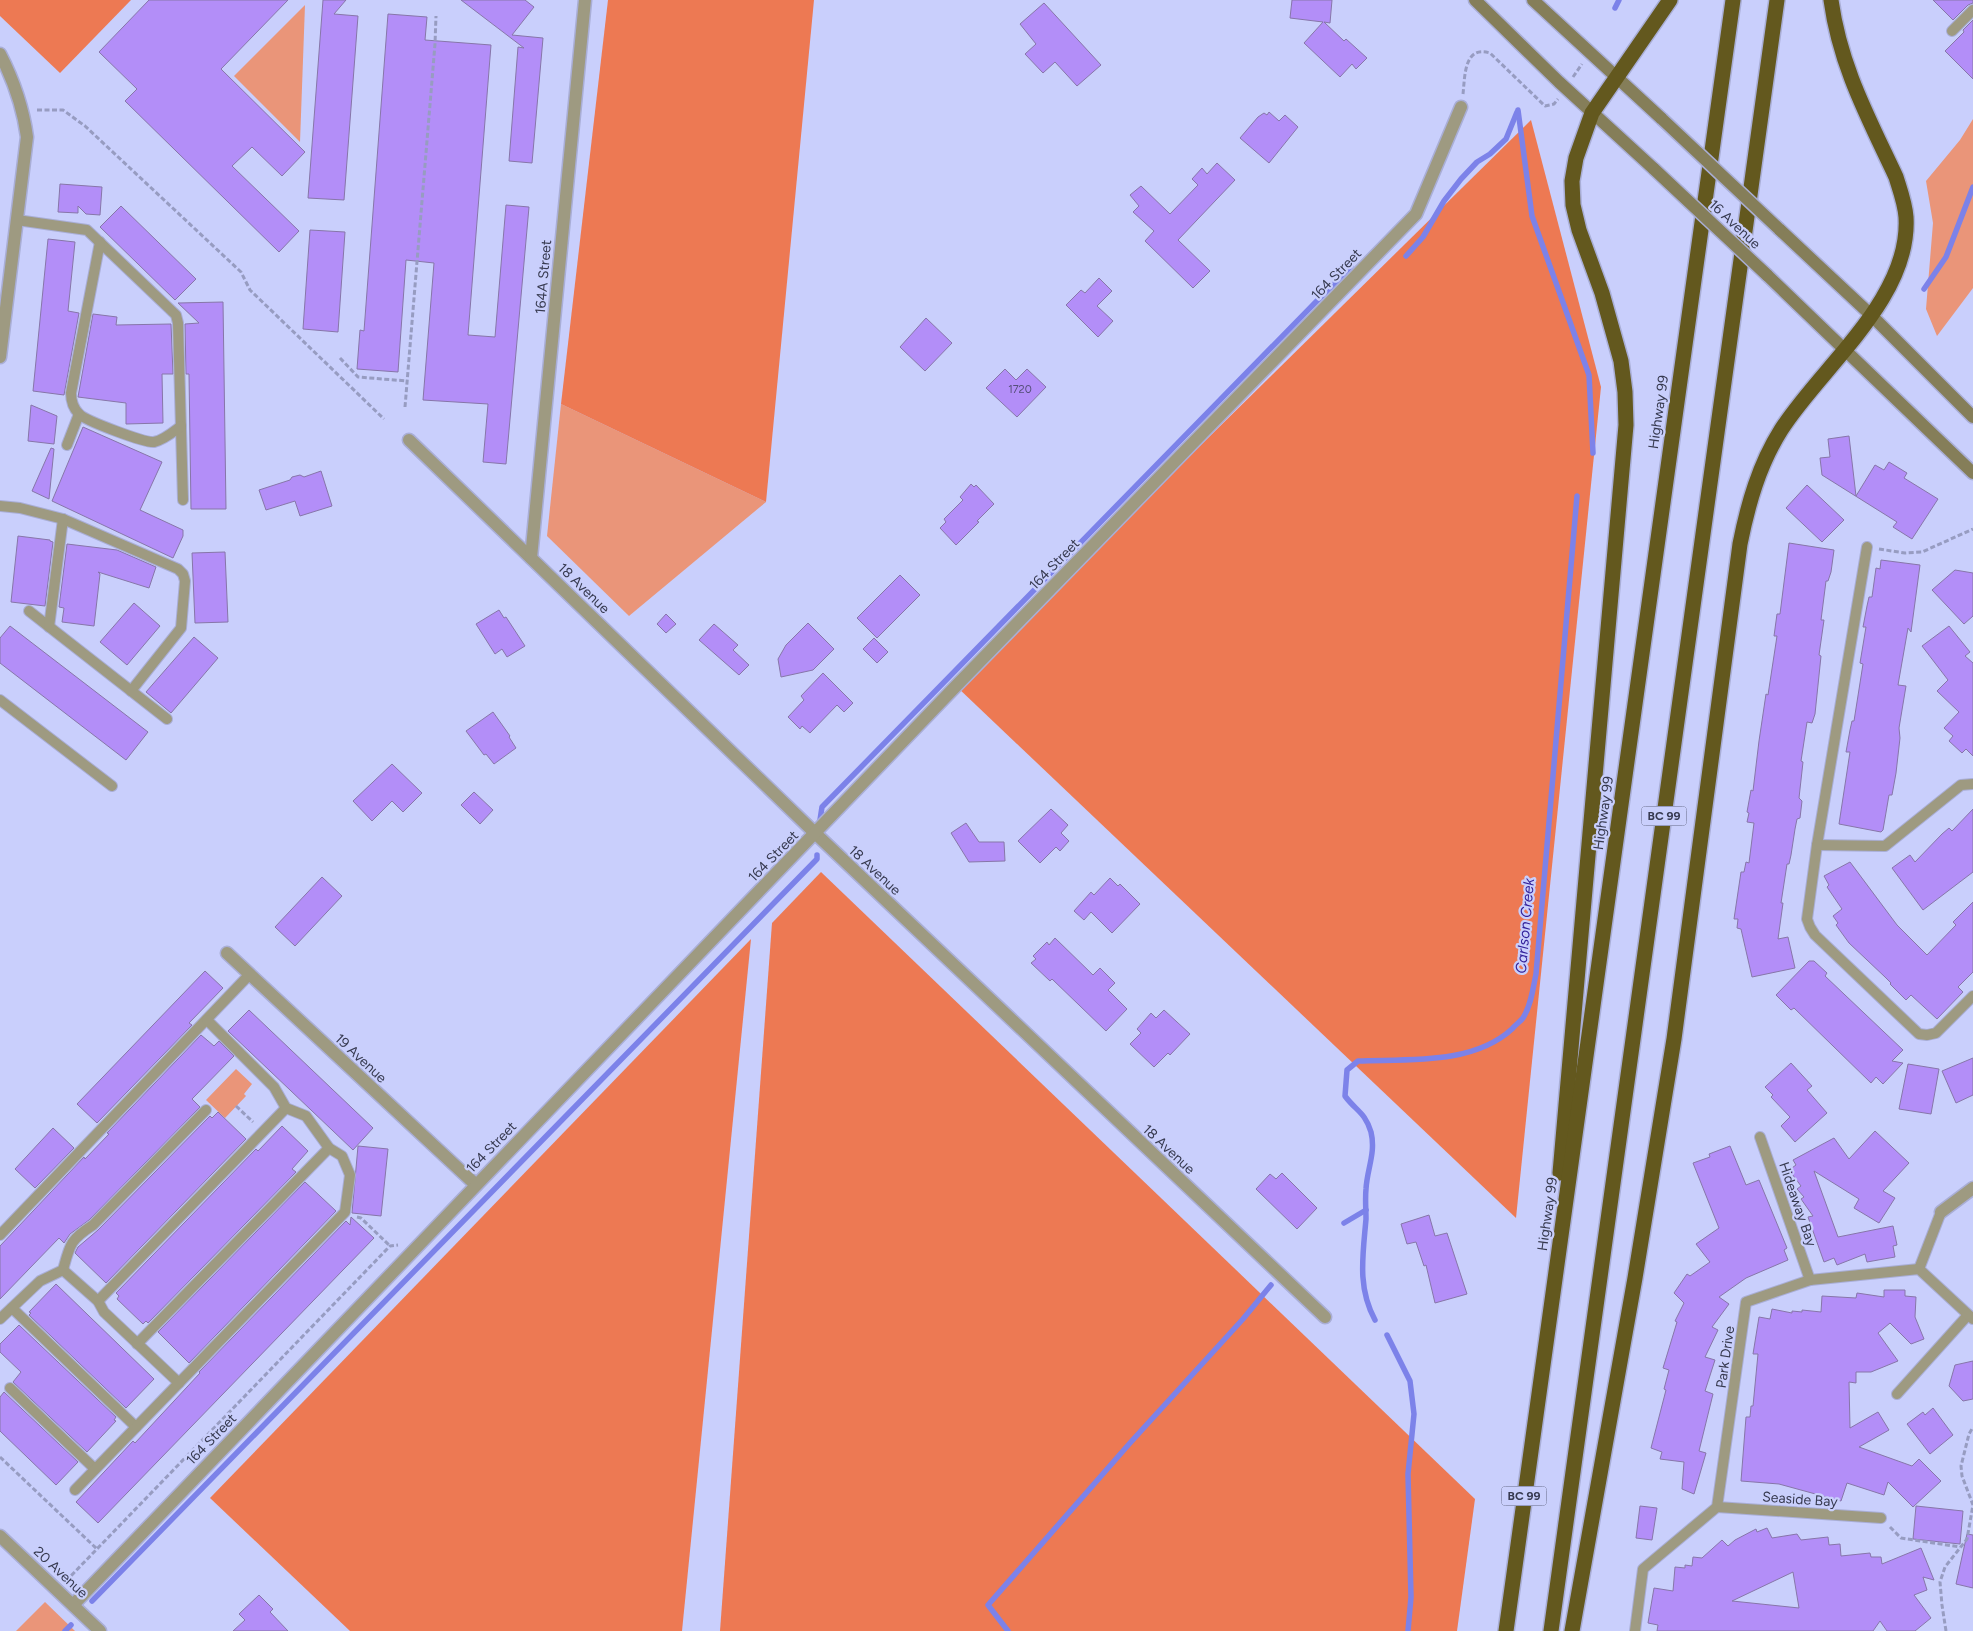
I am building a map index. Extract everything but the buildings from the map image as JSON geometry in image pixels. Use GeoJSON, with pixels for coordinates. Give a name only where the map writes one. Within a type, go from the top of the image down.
{"type":"FeatureCollection","features":[{"type":"Feature","properties":{"kind":"highway"},"geometry":{"type":"LineString","coordinates":[[1543,1361],[1626,425],[1625,392],[1621,361],[1602,293],[1579,230],[1572,181],[1576,158],[1592,113],[1670,0]]}},
{"type":"Feature","properties":{"kind":"highway","name":"Highway 99"},"geometry":{"type":"LineString","coordinates":[[1506,1631],[1733,0]]}},
{"type":"Feature","properties":{"kind":"highway","name":"BC 99"},"geometry":{"type":"LineString","coordinates":[[1550,1631],[1777,0]]}},
{"type":"Feature","properties":{"kind":"highway"},"geometry":{"type":"LineString","coordinates":[[1572,1631],[1635,1278],[1671,1057],[1740,544],[1746,517],[1762,467],[1781,430],[1794,411],[1845,351],[1871,315],[1885,293],[1906,236],[1906,217],[1896,177],[1844,61],[1834,26],[1831,0]]}},
{"type":"Feature","properties":{"kind":"main road","name":"16 Avenue"},"geometry":{"type":"LineString","coordinates":[[1475,0],[1592,113],[1768,275],[1973,473]]}},
{"type":"Feature","properties":{"kind":"main road","name":"16 Avenue"},"geometry":{"type":"LineString","coordinates":[[1533,0],[1871,315],[1973,417]]}},
{"type":"Feature","properties":{"kind":"street","name":"164A Street"},"geometry":{"type":"LineString","coordinates":[[532,558],[585,0]]}},
{"type":"Feature","properties":{"kind":"street"},"geometry":{"type":"LineString","coordinates":[[0,54],[15,86],[23,111],[27,137],[0,357]]}},
{"type":"Feature","properties":{"kind":"street","name":"164 Street"},"geometry":{"type":"LineString","coordinates":[[73,1605],[963,679],[1416,214],[1461,106]]}},
{"type":"Feature","properties":{"kind":"street","name":"18 Avenue"},"geometry":{"type":"LineString","coordinates":[[409,440],[816,834],[1325,1317]]}},
{"type":"Feature","properties":{"kind":"street","name":"19 Avenue"},"geometry":{"type":"LineString","coordinates":[[227,953],[476,1185]]}},
{"type":"Feature","properties":{"kind":"street"},"geometry":{"type":"LineString","coordinates":[[1941,1212],[1973,1188]]}},
{"type":"Feature","properties":{"kind":"street","name":"20 Avenue"},"geometry":{"type":"LineString","coordinates":[[0,1536],[100,1631]]}},
{"type":"Feature","properties":{"kind":"lane"},"geometry":{"type":"LineString","coordinates":[[1952,31],[1973,10]]}},
{"type":"Feature","properties":{"kind":"lane"},"geometry":{"type":"LineString","coordinates":[[17,220],[82,228],[90,232],[172,311],[177,319],[183,500]]}},
{"type":"Feature","properties":{"kind":"lane"},"geometry":{"type":"LineString","coordinates":[[100,242],[71,393],[73,405],[79,414],[88,419],[145,442],[157,441],[181,426]]}},
{"type":"Feature","properties":{"kind":"lane"},"geometry":{"type":"LineString","coordinates":[[67,445],[79,414]]}},
{"type":"Feature","properties":{"kind":"lane"},"geometry":{"type":"LineString","coordinates":[[0,506],[20,508],[63,519],[178,569],[183,574],[185,581],[181,628],[131,691]]}},
{"type":"Feature","properties":{"kind":"lane"},"geometry":{"type":"LineString","coordinates":[[49,627],[63,519]]}},
{"type":"Feature","properties":{"kind":"lane"},"geometry":{"type":"LineString","coordinates":[[1867,547],[1817,845],[1807,919],[1816,935],[1919,1034],[1936,1033],[1973,996]]}},
{"type":"Feature","properties":{"kind":"lane"},"geometry":{"type":"LineString","coordinates":[[29,611],[167,719]]}},
{"type":"Feature","properties":{"kind":"lane"},"geometry":{"type":"LineString","coordinates":[[0,700],[112,786]]}},
{"type":"Feature","properties":{"kind":"lane"},"geometry":{"type":"LineString","coordinates":[[1817,845],[1885,846],[1961,785],[1973,784]]}},
{"type":"Feature","properties":{"kind":"lane"},"geometry":{"type":"LineString","coordinates":[[0,1235],[250,974]]}},
{"type":"Feature","properties":{"kind":"lane"},"geometry":{"type":"LineString","coordinates":[[75,1490],[345,1212],[350,1175],[342,1156],[329,1148],[306,1116],[286,1108],[274,1087],[207,1020]]}},
{"type":"Feature","properties":{"kind":"lane"},"geometry":{"type":"LineString","coordinates":[[98,1301],[286,1108]]}},
{"type":"Feature","properties":{"kind":"lane"},"geometry":{"type":"LineString","coordinates":[[0,1319],[40,1281],[63,1270],[70,1244],[78,1234],[93,1225],[206,1110]]}},
{"type":"Feature","properties":{"kind":"lane","name":"Hideaway Bay"},"geometry":{"type":"LineString","coordinates":[[1760,1137],[1810,1280]]}},
{"type":"Feature","properties":{"kind":"lane"},"geometry":{"type":"LineString","coordinates":[[137,1344],[329,1148]]}},
{"type":"Feature","properties":{"kind":"lane"},"geometry":{"type":"LineString","coordinates":[[1897,1394],[1971,1317],[1919,1268],[1941,1212]]}},
{"type":"Feature","properties":{"kind":"lane","name":"Park Drive"},"geometry":{"type":"LineString","coordinates":[[1717,1507],[1746,1302],[1810,1280],[1919,1268]]}},
{"type":"Feature","properties":{"kind":"lane"},"geometry":{"type":"LineString","coordinates":[[63,1270],[98,1301],[104,1312],[179,1383]]}},
{"type":"Feature","properties":{"kind":"lane"},"geometry":{"type":"LineString","coordinates":[[12,1308],[136,1427]]}},
{"type":"Feature","properties":{"kind":"lane"},"geometry":{"type":"LineString","coordinates":[[10,1388],[95,1470]]}},
{"type":"Feature","properties":{"kind":"lane"},"geometry":{"type":"LineString","coordinates":[[1635,1631],[1643,1569],[1717,1507]]}},
{"type":"Feature","properties":{"kind":"lane","name":"Seaside Bay"},"geometry":{"type":"LineString","coordinates":[[1717,1507],[1881,1518]]}},
{"type":"Feature","properties":{"kind":"path"},"geometry":{"type":"LineString","coordinates":[[405,407],[436,16]]}},
{"type":"Feature","properties":{"kind":"path"},"geometry":{"type":"LineString","coordinates":[[1461,106],[1466,63],[1475,53],[1484,51],[1490,53],[1545,106],[1554,104]]}},
{"type":"Feature","properties":{"kind":"path"},"geometry":{"type":"LineString","coordinates":[[37,110],[63,110],[86,126],[241,272],[250,290],[384,419]]}},
{"type":"Feature","properties":{"kind":"path"},"geometry":{"type":"LineString","coordinates":[[340,358],[358,377],[407,381]]}},
{"type":"Feature","properties":{"kind":"path"},"geometry":{"type":"LineString","coordinates":[[1867,547],[1905,554],[1922,552],[1973,529]]}},
{"type":"Feature","properties":{"kind":"path"},"geometry":{"type":"LineString","coordinates":[[236,1106],[263,1131]]}},
{"type":"Feature","properties":{"kind":"path"},"geometry":{"type":"LineString","coordinates":[[345,1212],[361,1218],[390,1246]]}},
{"type":"Feature","properties":{"kind":"path"},"geometry":{"type":"LineString","coordinates":[[57,1590],[390,1246],[419,1244]]}},
{"type":"Feature","properties":{"kind":"path"},"geometry":{"type":"LineString","coordinates":[[1946,1631],[1940,1582],[1945,1567],[1966,1539],[1973,1505],[1962,1476],[1961,1466],[1969,1434],[1973,1427]]}},
{"type":"Feature","properties":{"kind":"path"},"geometry":{"type":"LineString","coordinates":[[0,1458],[97,1549]]}},
{"type":"Feature","properties":{"kind":"path"},"geometry":{"type":"LineString","coordinates":[[1881,1518],[1900,1538],[1960,1547]]}},
{"type":"Feature","properties":{"kind":"shaded area"},"geometry":{"type":"Polygon","coordinates":[[[0,0],[131,0],[60,73],[0,16],[0,0]]]}},
{"type":"Feature","properties":{"kind":"shaded area"},"geometry":{"type":"Polygon","coordinates":[[[608,0],[814,0],[766,502],[561,404],[608,0]]]}},
{"type":"Feature","properties":{"kind":"shaded area"},"geometry":{"type":"Polygon","coordinates":[[[305,5],[300,142],[234,76],[305,5]]]}},
{"type":"Feature","properties":{"kind":"shaded area"},"geometry":{"type":"Polygon","coordinates":[[[1973,119],[1973,288],[1937,336],[1926,309],[1933,223],[1926,181],[1960,140],[1973,119]]]}},
{"type":"Feature","properties":{"kind":"shaded area"},"geometry":{"type":"Polygon","coordinates":[[[1531,120],[1601,387],[1516,1218],[956,686],[1531,120]]]}},
{"type":"Feature","properties":{"kind":"shaded area"},"geometry":{"type":"Polygon","coordinates":[[[561,404],[766,502],[629,616],[547,536],[561,404]]]}},
{"type":"Feature","properties":{"kind":"shaded area"},"geometry":{"type":"Polygon","coordinates":[[[821,872],[1475,1499],[1457,1631],[720,1631],[772,923],[821,872]]]}},
{"type":"Feature","properties":{"kind":"shaded area"},"geometry":{"type":"Polygon","coordinates":[[[751,939],[682,1631],[350,1631],[210,1498],[751,939]]]}},
{"type":"Feature","properties":{"kind":"shaded area"},"geometry":{"type":"Polygon","coordinates":[[[236,1069],[252,1084],[244,1094],[246,1096],[225,1118],[206,1100],[236,1069]]]}},
{"type":"Feature","properties":{"kind":"shaded area"},"geometry":{"type":"Polygon","coordinates":[[[45,1602],[75,1631],[16,1631],[45,1602]]]}},
{"type":"Feature","properties":{"kind":"waterway"},"geometry":{"type":"LineString","coordinates":[[1615,8],[1619,0]]}},
{"type":"Feature","properties":{"kind":"waterway"},"geometry":{"type":"LineString","coordinates":[[1518,110],[1532,216],[1589,375],[1593,453]]}},
{"type":"Feature","properties":{"kind":"waterway"},"geometry":{"type":"LineString","coordinates":[[1406,256],[1423,237],[1444,201],[1461,179],[1477,162],[1490,154],[1506,139],[1517,112]]}},
{"type":"Feature","properties":{"kind":"waterway","name":"Carlson Creek"},"geometry":{"type":"LineString","coordinates":[[1924,289],[1946,257],[1973,187]]}},
{"type":"Feature","properties":{"kind":"waterway"},"geometry":{"type":"LineString","coordinates":[[820,820],[822,807],[1351,266]]}},
{"type":"Feature","properties":{"kind":"waterway","name":"Carlson Creek"},"geometry":{"type":"LineString","coordinates":[[1375,1320],[1369,1308],[1363,1283],[1366,1193],[1372,1154],[1372,1140],[1366,1120],[1345,1096],[1347,1070],[1358,1061],[1439,1058],[1479,1049],[1496,1041],[1512,1029],[1523,1018],[1528,1008],[1536,974],[1577,496]]}},
{"type":"Feature","properties":{"kind":"waterway"},"geometry":{"type":"LineString","coordinates":[[92,1601],[817,859],[817,855]]}},
{"type":"Feature","properties":{"kind":"waterway"},"geometry":{"type":"LineString","coordinates":[[1344,1223],[1366,1210]]}},
{"type":"Feature","properties":{"kind":"waterway"},"geometry":{"type":"LineString","coordinates":[[1008,1631],[988,1605],[1130,1443],[1243,1319],[1271,1285]]}},
{"type":"Feature","properties":{"kind":"waterway"},"geometry":{"type":"LineString","coordinates":[[1387,1335],[1410,1381],[1414,1414],[1408,1474],[1411,1597],[1408,1631]]}},
{"type":"Feature","properties":{"kind":"waterway"},"geometry":{"type":"LineString","coordinates":[[65,1631],[71,1625]]}}]}
